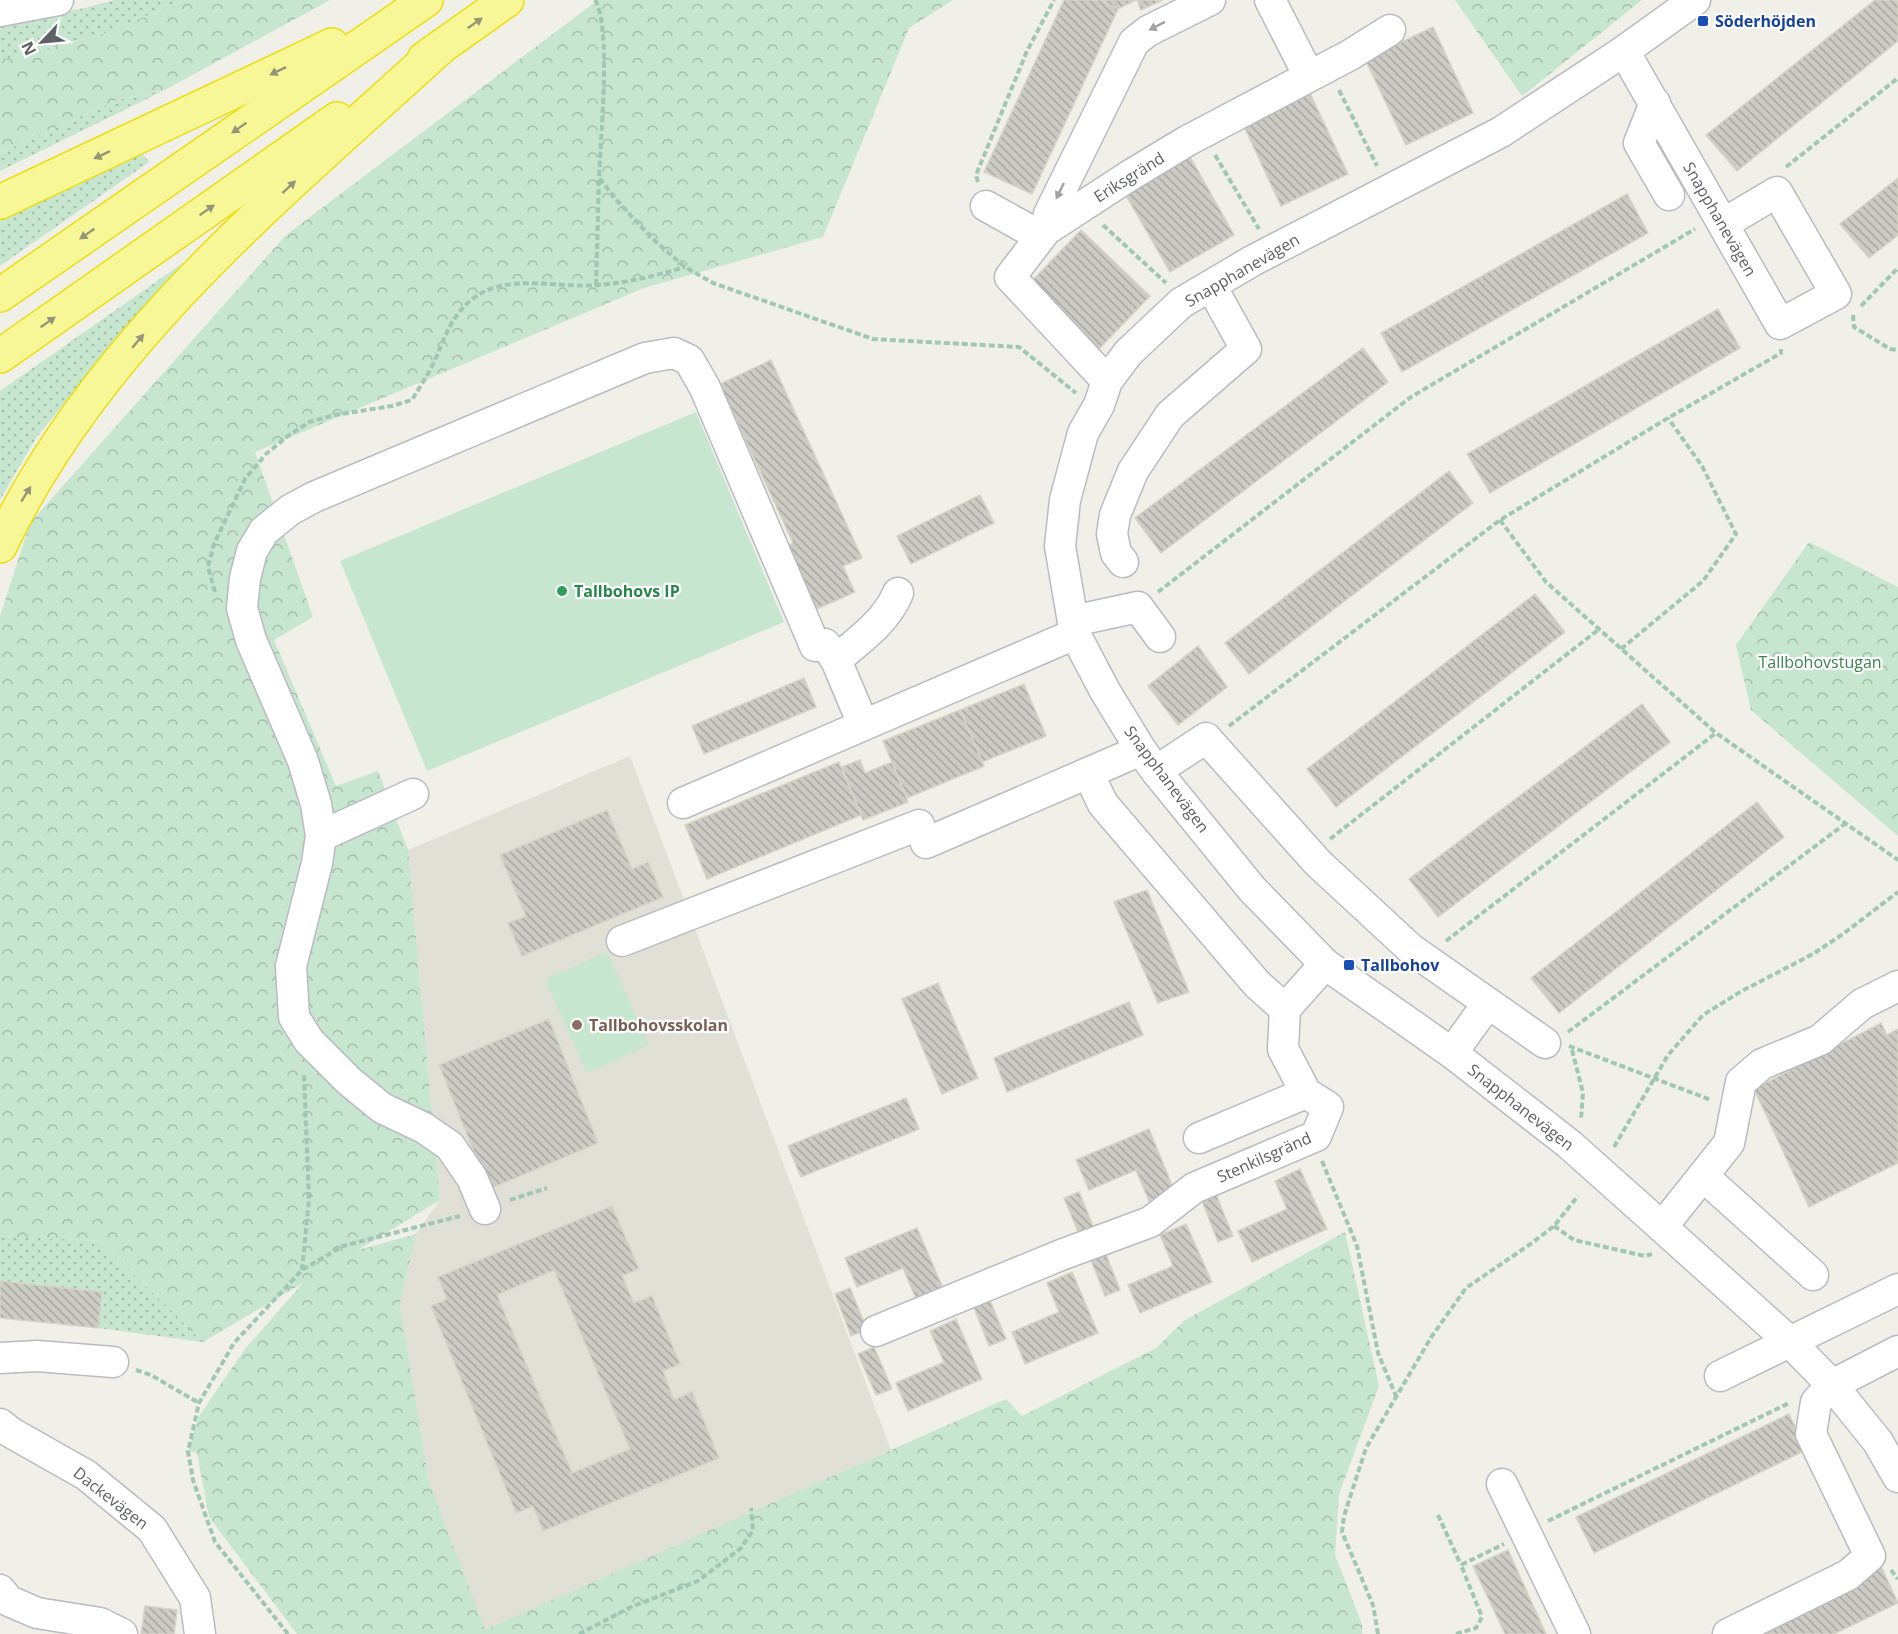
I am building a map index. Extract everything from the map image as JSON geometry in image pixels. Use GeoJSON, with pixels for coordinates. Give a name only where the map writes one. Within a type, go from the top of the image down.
{"type":"FeatureCollection","features":[{"type":"Feature","properties":{"kind":"highway"},"geometry":{"type":"LineString","coordinates":[[0,202],[425,0]]}},
{"type":"Feature","properties":{"kind":"highway"},"geometry":{"type":"LineString","coordinates":[[0,295],[425,0]]}},
{"type":"Feature","properties":{"kind":"highway"},"geometry":{"type":"LineString","coordinates":[[0,356],[507,0]]}},
{"type":"Feature","properties":{"kind":"highway"},"geometry":{"type":"LineString","coordinates":[[0,546],[19,504],[60,440],[100,386],[150,327],[193,279],[256,217],[442,46]]}},
{"type":"Feature","properties":{"kind":"street"},"geometry":{"type":"LineString","coordinates":[[0,10],[58,0]]}},
{"type":"Feature","properties":{"kind":"street"},"geometry":{"type":"LineString","coordinates":[[986,206],[1031,231],[1046,230],[1049,214],[1134,42],[1148,31],[1210,0]]}},
{"type":"Feature","properties":{"kind":"street"},"geometry":{"type":"LineString","coordinates":[[1270,0],[1318,71]]}},
{"type":"Feature","properties":{"kind":"street","name":"Snapphanevägen"},"geometry":{"type":"LineString","coordinates":[[1695,0],[1624,51],[1501,132],[1252,261],[1181,303],[1128,353],[1103,393],[1083,434],[1065,500],[1060,546],[1074,627],[1105,691],[1149,760],[1251,889],[1325,964],[1452,1053],[1569,1144],[1790,1342],[1832,1385],[1878,1442],[1898,1477]]}},
{"type":"Feature","properties":{"kind":"street","name":"Eriksgränd"},"geometry":{"type":"LineString","coordinates":[[1103,393],[1010,277],[1046,230],[1201,133],[1390,30]]}},
{"type":"Feature","properties":{"kind":"street","name":"Snapphanevägen"},"geometry":{"type":"LineString","coordinates":[[1624,51],[1780,324]]}},
{"type":"Feature","properties":{"kind":"street"},"geometry":{"type":"LineString","coordinates":[[1654,103],[1639,142],[1669,195]]}},
{"type":"Feature","properties":{"kind":"street"},"geometry":{"type":"LineString","coordinates":[[1720,220],[1777,192],[1845,304],[1780,324]]}},
{"type":"Feature","properties":{"kind":"street"},"geometry":{"type":"LineString","coordinates":[[1123,562],[1116,553],[1112,534],[1115,515],[1133,471],[1170,414],[1246,349],[1211,286]]}},
{"type":"Feature","properties":{"kind":"street"},"geometry":{"type":"LineString","coordinates":[[485,1209],[472,1178],[450,1146],[424,1128],[382,1108],[349,1082],[309,1041],[294,1017],[291,966],[317,863],[321,836],[316,804],[303,761],[251,640],[242,608],[245,578],[252,551],[264,531],[290,510],[314,497],[645,358],[674,353],[688,360],[705,388],[814,646],[825,644],[836,660],[863,724]]}},
{"type":"Feature","properties":{"kind":"street"},"geometry":{"type":"LineString","coordinates":[[836,660],[873,629],[898,593]]}},
{"type":"Feature","properties":{"kind":"street"},"geometry":{"type":"LineString","coordinates":[[684,803],[1074,627],[1138,607],[1160,637]]}},
{"type":"Feature","properties":{"kind":"street"},"geometry":{"type":"LineString","coordinates":[[621,941],[919,825],[926,843],[1088,773],[1149,760],[1206,738],[1311,855],[1411,949],[1488,1003],[1558,1045]]}},
{"type":"Feature","properties":{"kind":"street"},"geometry":{"type":"LineString","coordinates":[[1088,773],[1103,804],[1257,984],[1286,1009],[1325,964]]}},
{"type":"Feature","properties":{"kind":"street"},"geometry":{"type":"LineString","coordinates":[[321,836],[413,794]]}},
{"type":"Feature","properties":{"kind":"street"},"geometry":{"type":"LineString","coordinates":[[1669,1233],[1703,1176],[1729,1143],[1741,1082],[1762,1064],[1820,1040],[1862,1004],[1898,986]]}},
{"type":"Feature","properties":{"kind":"street"},"geometry":{"type":"LineString","coordinates":[[1452,1053],[1488,1003]]}},
{"type":"Feature","properties":{"kind":"street","name":"Stenkilsgränd"},"geometry":{"type":"LineString","coordinates":[[876,1331],[1059,1249],[1150,1222],[1194,1188],[1316,1136],[1328,1107],[1306,1093],[1283,1049],[1286,1009]]}},
{"type":"Feature","properties":{"kind":"street"},"geometry":{"type":"LineString","coordinates":[[1199,1138],[1306,1093]]}},
{"type":"Feature","properties":{"kind":"street"},"geometry":{"type":"LineString","coordinates":[[1703,1176],[1813,1275]]}},
{"type":"Feature","properties":{"kind":"street"},"geometry":{"type":"LineString","coordinates":[[1720,1376],[1898,1290]]}},
{"type":"Feature","properties":{"kind":"street"},"geometry":{"type":"LineString","coordinates":[[1728,1634],[1848,1575],[1870,1556],[1811,1434],[1816,1402],[1832,1385],[1898,1351]]}},
{"type":"Feature","properties":{"kind":"street"},"geometry":{"type":"LineString","coordinates":[[0,1358],[37,1356],[112,1362]]}},
{"type":"Feature","properties":{"kind":"street","name":"Dackevägen"},"geometry":{"type":"LineString","coordinates":[[0,1424],[86,1475],[152,1529],[195,1598],[200,1634]]}},
{"type":"Feature","properties":{"kind":"street"},"geometry":{"type":"LineString","coordinates":[[1502,1484],[1575,1634]]}},
{"type":"Feature","properties":{"kind":"street"},"geometry":{"type":"LineString","coordinates":[[0,1590],[9,1601],[37,1612],[100,1623],[122,1634]]}},
{"type":"Feature","properties":{"kind":"path"},"geometry":{"type":"LineString","coordinates":[[595,0],[601,15],[604,47],[596,285]]}},
{"type":"Feature","properties":{"kind":"path"},"geometry":{"type":"LineString","coordinates":[[986,206],[976,175],[1027,51],[1054,0]]}},
{"type":"Feature","properties":{"kind":"path"},"geometry":{"type":"LineString","coordinates":[[1318,71],[1379,170]]}},
{"type":"Feature","properties":{"kind":"path"},"geometry":{"type":"LineString","coordinates":[[1777,192],[1777,174],[1898,78]]}},
{"type":"Feature","properties":{"kind":"path"},"geometry":{"type":"LineString","coordinates":[[1201,133],[1259,230]]}},
{"type":"Feature","properties":{"kind":"path"},"geometry":{"type":"LineString","coordinates":[[599,178],[645,231],[685,267],[712,283],[873,339],[964,346],[1019,347],[1074,393],[1103,393]]}},
{"type":"Feature","properties":{"kind":"path"},"geometry":{"type":"LineString","coordinates":[[1083,206],[1169,286]]}},
{"type":"Feature","properties":{"kind":"path"},"geometry":{"type":"LineString","coordinates":[[1138,607],[1412,397],[1720,220]]}},
{"type":"Feature","properties":{"kind":"path"},"geometry":{"type":"LineString","coordinates":[[216,596],[208,567],[214,544],[245,479],[266,454],[309,422],[412,400],[434,363],[448,326],[469,301],[487,290],[506,284],[596,285],[640,280],[685,267]]}},
{"type":"Feature","properties":{"kind":"path"},"geometry":{"type":"LineString","coordinates":[[1898,268],[1845,304],[1854,327],[1890,349],[1898,350]]}},
{"type":"Feature","properties":{"kind":"path"},"geometry":{"type":"LineString","coordinates":[[1206,738],[1216,736],[1500,520],[1668,418],[1781,353],[1780,324]]}},
{"type":"Feature","properties":{"kind":"path"},"geometry":{"type":"LineString","coordinates":[[1621,649],[1703,581],[1736,534],[1702,466],[1668,418]]}},
{"type":"Feature","properties":{"kind":"path"},"geometry":{"type":"LineString","coordinates":[[1500,520],[1546,582],[1716,733],[1898,860]]}},
{"type":"Feature","properties":{"kind":"path"},"geometry":{"type":"LineString","coordinates":[[1311,855],[1599,629]]}},
{"type":"Feature","properties":{"kind":"path"},"geometry":{"type":"LineString","coordinates":[[1428,961],[1438,946],[1716,733]]}},
{"type":"Feature","properties":{"kind":"path"},"geometry":{"type":"LineString","coordinates":[[1558,1045],[1567,1032],[1846,824]]}},
{"type":"Feature","properties":{"kind":"path"},"geometry":{"type":"LineString","coordinates":[[1612,1150],[1668,1055],[1703,1015],[1740,992],[1813,954],[1898,892]]}},
{"type":"Feature","properties":{"kind":"path"},"geometry":{"type":"LineString","coordinates":[[1558,1045],[1654,1078],[1736,1110]]}},
{"type":"Feature","properties":{"kind":"path"},"geometry":{"type":"LineString","coordinates":[[1558,1045],[1583,1093],[1581,1124],[1569,1144]]}},
{"type":"Feature","properties":{"kind":"path"},"geometry":{"type":"LineString","coordinates":[[302,1270],[309,1199],[303,1073]]}},
{"type":"Feature","properties":{"kind":"path"},"geometry":{"type":"LineString","coordinates":[[1313,1137],[1357,1245],[1378,1353],[1396,1397]]}},
{"type":"Feature","properties":{"kind":"path"},"geometry":{"type":"LineString","coordinates":[[288,1634],[215,1542],[193,1480],[188,1451],[199,1403],[234,1343],[302,1270],[343,1246],[485,1209],[547,1188]]}},
{"type":"Feature","properties":{"kind":"path"},"geometry":{"type":"LineString","coordinates":[[1378,1634],[1374,1605],[1342,1533],[1344,1516],[1366,1448],[1432,1336],[1466,1288],[1554,1226],[1578,1196]]}},
{"type":"Feature","properties":{"kind":"path"},"geometry":{"type":"LineString","coordinates":[[1554,1226],[1574,1240],[1645,1256],[1661,1253],[1669,1233]]}},
{"type":"Feature","properties":{"kind":"path"},"geometry":{"type":"LineString","coordinates":[[112,1362],[151,1376],[199,1403]]}},
{"type":"Feature","properties":{"kind":"path"},"geometry":{"type":"LineString","coordinates":[[1461,1565],[1798,1398]]}},
{"type":"Feature","properties":{"kind":"path"},"geometry":{"type":"LineString","coordinates":[[579,1634],[631,1607],[698,1581],[741,1548],[753,1530],[751,1508]]}},
{"type":"Feature","properties":{"kind":"path"},"geometry":{"type":"LineString","coordinates":[[1438,1515],[1482,1617],[1476,1628],[1456,1634]]}},
{"type":"Feature","properties":{"kind":"shaded area","name":"Tallbohovsskolan"},"geometry":{"type":"Polygon","coordinates":[[[630,756],[891,1450],[485,1631],[429,1482],[400,1304],[416,1234],[440,1200],[408,850],[630,756]]]}},
{"type":"Feature","properties":{"kind":"green space"},"geometry":{"type":"Polygon","coordinates":[[[114,0],[186,0],[100,35],[0,60],[0,23],[85,8],[114,0]]]}},
{"type":"Feature","properties":{"kind":"green space"},"geometry":{"type":"Polygon","coordinates":[[[186,0],[330,0],[165,90],[117,100],[0,153],[0,60],[100,35],[186,0]]]}},
{"type":"Feature","properties":{"kind":"green space"},"geometry":{"type":"Polygon","coordinates":[[[598,0],[953,0],[909,28],[823,237],[644,288],[255,452],[313,617],[274,640],[336,786],[378,771],[408,850],[440,1200],[358,1250],[416,1234],[400,1304],[429,1482],[485,1630],[1006,1399],[1022,1416],[1156,1348],[1185,1320],[1345,1232],[1379,1386],[1339,1494],[1335,1555],[1362,1624],[1362,1634],[297,1634],[209,1517],[197,1453],[188,1451],[199,1416],[245,1349],[303,1283],[203,1342],[100,1241],[0,1236],[0,616],[30,523],[286,235],[598,0]]]}},
{"type":"Feature","properties":{"kind":"green space"},"geometry":{"type":"Polygon","coordinates":[[[1455,0],[1642,0],[1522,96],[1455,0]]]}},
{"type":"Feature","properties":{"kind":"green space"},"geometry":{"type":"Polygon","coordinates":[[[165,90],[0,171],[0,153],[117,100],[165,90]]]}},
{"type":"Feature","properties":{"kind":"green space"},"geometry":{"type":"Polygon","coordinates":[[[140,151],[149,162],[0,266],[0,217],[140,151]]]}},
{"type":"Feature","properties":{"kind":"green space"},"geometry":{"type":"Polygon","coordinates":[[[190,258],[120,336],[36,438],[0,500],[0,391],[190,258]]]}},
{"type":"Feature","properties":{"kind":"green space","name":"Tallbohovs IP"},"geometry":{"type":"Polygon","coordinates":[[[696,412],[784,622],[427,771],[340,561],[696,412]]]}},
{"type":"Feature","properties":{"kind":"green space","name":"Tallbohovstugan"},"geometry":{"type":"Polygon","coordinates":[[[1809,542],[1898,587],[1898,836],[1751,710],[1736,645],[1809,542]]]}},
{"type":"Feature","properties":{"kind":"green space"},"geometry":{"type":"Polygon","coordinates":[[[607,952],[649,1045],[587,1073],[545,979],[607,952]]]}},
{"type":"Feature","properties":{"kind":"green space"},"geometry":{"type":"Polygon","coordinates":[[[0,1236],[100,1241],[203,1342],[98,1328],[102,1293],[0,1281],[0,1236]]]}},
{"type":"Feature","properties":{"kind":"building"},"geometry":{"type":"Polygon","coordinates":[[[1064,0],[1100,0],[1118,9],[1032,194],[984,172],[1064,0]]]}},
{"type":"Feature","properties":{"kind":"building"},"geometry":{"type":"Polygon","coordinates":[[[1100,0],[1136,0],[1118,9],[1100,0]]]}},
{"type":"Feature","properties":{"kind":"building"},"geometry":{"type":"Polygon","coordinates":[[[1137,0],[1163,0],[1141,10],[1137,0]]]}},
{"type":"Feature","properties":{"kind":"building"},"geometry":{"type":"Polygon","coordinates":[[[1875,0],[1898,0],[1898,41],[1737,171],[1706,135],[1875,0]]]}},
{"type":"Feature","properties":{"kind":"building"},"geometry":{"type":"Polygon","coordinates":[[[1433,27],[1473,113],[1406,145],[1365,59],[1433,27]]]}},
{"type":"Feature","properties":{"kind":"building"},"geometry":{"type":"Polygon","coordinates":[[[1308,89],[1348,174],[1281,206],[1241,120],[1308,89]]]}},
{"type":"Feature","properties":{"kind":"building"},"geometry":{"type":"Polygon","coordinates":[[[1188,153],[1234,235],[1170,272],[1123,190],[1188,153]]]}},
{"type":"Feature","properties":{"kind":"building"},"geometry":{"type":"Polygon","coordinates":[[[1898,178],[1898,235],[1869,258],[1840,224],[1898,178]]]}},
{"type":"Feature","properties":{"kind":"building"},"geometry":{"type":"Polygon","coordinates":[[[1627,194],[1648,233],[1402,372],[1381,333],[1627,194]]]}},
{"type":"Feature","properties":{"kind":"building"},"geometry":{"type":"Polygon","coordinates":[[[1081,230],[1150,296],[1098,350],[1030,283],[1081,230]]]}},
{"type":"Feature","properties":{"kind":"building"},"geometry":{"type":"Polygon","coordinates":[[[1718,309],[1740,348],[1490,493],[1467,454],[1718,309]]]}},
{"type":"Feature","properties":{"kind":"building"},"geometry":{"type":"Polygon","coordinates":[[[1363,348],[1388,382],[1161,553],[1135,518],[1363,348]]]}},
{"type":"Feature","properties":{"kind":"building"},"geometry":{"type":"Polygon","coordinates":[[[771,360],[862,558],[843,566],[855,592],[810,612],[781,549],[793,543],[720,384],[771,360]]]}},
{"type":"Feature","properties":{"kind":"building"},"geometry":{"type":"Polygon","coordinates":[[[1449,471],[1473,503],[1249,674],[1225,643],[1449,471]]]}},
{"type":"Feature","properties":{"kind":"building"},"geometry":{"type":"Polygon","coordinates":[[[980,495],[994,523],[911,564],[897,536],[980,495]]]}},
{"type":"Feature","properties":{"kind":"building"},"geometry":{"type":"Polygon","coordinates":[[[1535,594],[1565,632],[1336,807],[1307,769],[1535,594]]]}},
{"type":"Feature","properties":{"kind":"building"},"geometry":{"type":"Polygon","coordinates":[[[1198,646],[1227,687],[1178,725],[1148,686],[1198,646]]]}},
{"type":"Feature","properties":{"kind":"building"},"geometry":{"type":"Polygon","coordinates":[[[804,678],[816,707],[704,754],[692,726],[804,678]]]}},
{"type":"Feature","properties":{"kind":"building"},"geometry":{"type":"Polygon","coordinates":[[[1024,684],[1046,736],[982,762],[960,710],[1024,684]]]}},
{"type":"Feature","properties":{"kind":"building"},"geometry":{"type":"Polygon","coordinates":[[[1642,704],[1670,742],[1438,917],[1409,879],[1642,704]]]}},
{"type":"Feature","properties":{"kind":"building"},"geometry":{"type":"Polygon","coordinates":[[[960,710],[984,766],[907,798],[883,741],[960,710]]]}},
{"type":"Feature","properties":{"kind":"building"},"geometry":{"type":"Polygon","coordinates":[[[860,760],[865,773],[892,762],[908,802],[863,820],[842,767],[860,760]]]}},
{"type":"Feature","properties":{"kind":"building"},"geometry":{"type":"Polygon","coordinates":[[[839,762],[861,815],[707,879],[685,825],[839,762]]]}},
{"type":"Feature","properties":{"kind":"building"},"geometry":{"type":"Polygon","coordinates":[[[1757,802],[1784,837],[1559,1013],[1531,978],[1757,802]]]}},
{"type":"Feature","properties":{"kind":"building"},"geometry":{"type":"Polygon","coordinates":[[[607,810],[632,869],[648,862],[663,897],[522,956],[508,923],[526,916],[500,855],[607,810]]]}},
{"type":"Feature","properties":{"kind":"building"},"geometry":{"type":"Polygon","coordinates":[[[1147,890],[1189,992],[1158,1003],[1114,902],[1147,890]]]}},
{"type":"Feature","properties":{"kind":"building"},"geometry":{"type":"Polygon","coordinates":[[[938,983],[978,1078],[942,1094],[902,999],[938,983]]]}},
{"type":"Feature","properties":{"kind":"building"},"geometry":{"type":"Polygon","coordinates":[[[1129,1002],[1143,1035],[1007,1092],[994,1058],[1129,1002]]]}},
{"type":"Feature","properties":{"kind":"building"},"geometry":{"type":"Polygon","coordinates":[[[549,1019],[598,1143],[489,1189],[439,1065],[549,1019]]]}},
{"type":"Feature","properties":{"kind":"building"},"geometry":{"type":"Polygon","coordinates":[[[1881,1023],[1887,1035],[1898,1029],[1898,1163],[1809,1207],[1754,1089],[1881,1023]]]}},
{"type":"Feature","properties":{"kind":"building"},"geometry":{"type":"Polygon","coordinates":[[[906,1098],[919,1129],[801,1177],[788,1146],[906,1098]]]}},
{"type":"Feature","properties":{"kind":"building"},"geometry":{"type":"Polygon","coordinates":[[[1149,1129],[1174,1190],[1149,1201],[1136,1170],[1089,1190],[1076,1160],[1149,1129]]]}},
{"type":"Feature","properties":{"kind":"building"},"geometry":{"type":"Polygon","coordinates":[[[1300,1169],[1327,1229],[1252,1262],[1238,1231],[1287,1209],[1275,1181],[1300,1169]]]}},
{"type":"Feature","properties":{"kind":"building"},"geometry":{"type":"Polygon","coordinates":[[[1213,1187],[1233,1236],[1218,1242],[1199,1193],[1213,1187]]]}},
{"type":"Feature","properties":{"kind":"building"},"geometry":{"type":"Polygon","coordinates":[[[1079,1192],[1096,1233],[1081,1239],[1064,1198],[1079,1192]]]}},
{"type":"Feature","properties":{"kind":"building"},"geometry":{"type":"Polygon","coordinates":[[[612,1206],[639,1269],[622,1276],[634,1303],[652,1296],[680,1364],[663,1371],[674,1400],[692,1392],[719,1458],[543,1531],[533,1506],[516,1513],[431,1306],[447,1299],[438,1277],[612,1206]],[[554,1270],[497,1295],[572,1473],[630,1449],[554,1270]]]}},
{"type":"Feature","properties":{"kind":"building"},"geometry":{"type":"Polygon","coordinates":[[[1186,1224],[1212,1282],[1140,1313],[1128,1285],[1173,1266],[1160,1235],[1186,1224]]]}},
{"type":"Feature","properties":{"kind":"building"},"geometry":{"type":"Polygon","coordinates":[[[917,1228],[943,1288],[916,1299],[903,1268],[857,1287],[845,1258],[917,1228]]]}},
{"type":"Feature","properties":{"kind":"building"},"geometry":{"type":"Polygon","coordinates":[[[1104,1249],[1120,1290],[1105,1296],[1089,1255],[1104,1249]]]}},
{"type":"Feature","properties":{"kind":"building"},"geometry":{"type":"Polygon","coordinates":[[[1072,1272],[1098,1333],[1025,1364],[1012,1332],[1059,1312],[1047,1283],[1072,1272]]]}},
{"type":"Feature","properties":{"kind":"building"},"geometry":{"type":"Polygon","coordinates":[[[0,1281],[102,1292],[98,1328],[0,1318],[0,1281]]]}},
{"type":"Feature","properties":{"kind":"building"},"geometry":{"type":"Polygon","coordinates":[[[850,1288],[867,1329],[851,1336],[835,1294],[850,1288]]]}},
{"type":"Feature","properties":{"kind":"building"},"geometry":{"type":"Polygon","coordinates":[[[989,1298],[1006,1339],[989,1346],[973,1305],[989,1298]]]}},
{"type":"Feature","properties":{"kind":"building"},"geometry":{"type":"Polygon","coordinates":[[[956,1319],[982,1379],[908,1411],[896,1383],[944,1362],[930,1331],[956,1319]]]}},
{"type":"Feature","properties":{"kind":"building"},"geometry":{"type":"Polygon","coordinates":[[[874,1347],[892,1389],[876,1395],[858,1354],[874,1347]]]}},
{"type":"Feature","properties":{"kind":"building"},"geometry":{"type":"Polygon","coordinates":[[[1789,1414],[1806,1450],[1594,1553],[1576,1517],[1789,1414]]]}},
{"type":"Feature","properties":{"kind":"building"},"geometry":{"type":"Polygon","coordinates":[[[1508,1550],[1546,1634],[1505,1634],[1473,1566],[1508,1550]]]}},
{"type":"Feature","properties":{"kind":"building"},"geometry":{"type":"Polygon","coordinates":[[[1881,1566],[1898,1603],[1834,1634],[1742,1634],[1881,1566]]]}},
{"type":"Feature","properties":{"kind":"building"},"geometry":{"type":"Polygon","coordinates":[[[145,1606],[177,1610],[174,1634],[141,1634],[145,1606]]]}},
{"type":"Feature","properties":{"kind":"place","name":"Söderhöjden"},"geometry":{"type":"Point","coordinates":[1703,21]}},
{"type":"Feature","properties":{"kind":"place","name":"Tallbohovs IP"},"geometry":{"type":"Point","coordinates":[562,591]}},
{"type":"Feature","properties":{"kind":"place","name":"Tallbohov"},"geometry":{"type":"Point","coordinates":[1349,965]}},
{"type":"Feature","properties":{"kind":"place","name":"Tallbohovsskolan"},"geometry":{"type":"Point","coordinates":[577,1025]}}]}
